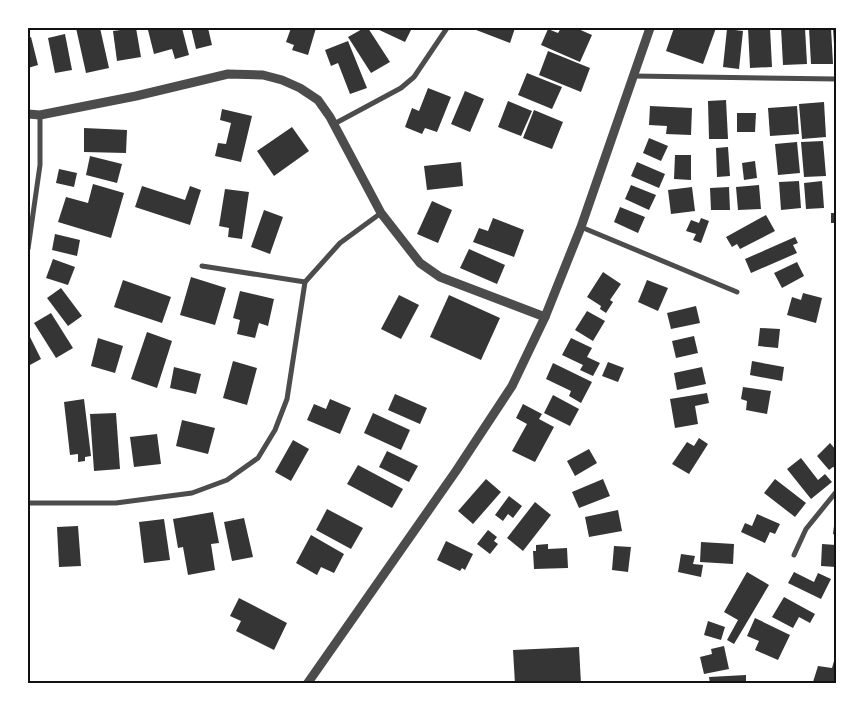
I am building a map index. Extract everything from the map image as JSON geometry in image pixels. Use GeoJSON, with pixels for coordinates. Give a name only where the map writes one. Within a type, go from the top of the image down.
{"type":"FeatureCollection","features":[{"type":"Feature","properties":{"kind":"street"},"geometry":{"type":"LineString","coordinates":[[334,124],[401,88],[414,77],[447,28]]}},
{"type":"Feature","properties":{"kind":"street"},"geometry":{"type":"LineString","coordinates":[[307,684],[491,420],[516,378],[544,317],[581,227],[650,28]]}},
{"type":"Feature","properties":{"kind":"street"},"geometry":{"type":"LineString","coordinates":[[28,114],[40,115],[136,96],[228,74],[263,75],[300,88],[318,100],[334,124],[381,213],[420,263],[440,277],[544,317]]}},
{"type":"Feature","properties":{"kind":"street"},"geometry":{"type":"LineString","coordinates":[[634,76],[836,79]]}},
{"type":"Feature","properties":{"kind":"street"},"geometry":{"type":"LineString","coordinates":[[28,249],[40,165],[40,115]]}},
{"type":"Feature","properties":{"kind":"street"},"geometry":{"type":"LineString","coordinates":[[28,503],[116,503],[192,493],[227,480],[258,458],[275,430],[287,399],[305,282],[340,243],[381,213]]}},
{"type":"Feature","properties":{"kind":"street"},"geometry":{"type":"LineString","coordinates":[[581,227],[737,292]]}},
{"type":"Feature","properties":{"kind":"street"},"geometry":{"type":"LineString","coordinates":[[202,266],[305,282]]}},
{"type":"Feature","properties":{"kind":"street"},"geometry":{"type":"LineString","coordinates":[[794,555],[806,530],[836,492]]}},
{"type":"Feature","properties":{"kind":"building"},"geometry":{"type":"Polygon","coordinates":[[[76,28],[100,28],[109,68],[86,73],[76,28]]]}},
{"type":"Feature","properties":{"kind":"building"},"geometry":{"type":"Polygon","coordinates":[[[136,28],[141,57],[117,61],[113,31],[136,28]]]}},
{"type":"Feature","properties":{"kind":"building"},"geometry":{"type":"Polygon","coordinates":[[[182,28],[189,55],[175,59],[172,49],[154,54],[148,30],[182,28]]]}},
{"type":"Feature","properties":{"kind":"building"},"geometry":{"type":"Polygon","coordinates":[[[191,28],[208,28],[212,45],[196,49],[191,28]]]}},
{"type":"Feature","properties":{"kind":"building"},"geometry":{"type":"Polygon","coordinates":[[[291,28],[316,28],[308,55],[292,50],[294,45],[286,42],[291,28]]]}},
{"type":"Feature","properties":{"kind":"building"},"geometry":{"type":"Polygon","coordinates":[[[364,28],[368,28],[390,62],[371,73],[348,37],[364,28]]]}},
{"type":"Feature","properties":{"kind":"building"},"geometry":{"type":"Polygon","coordinates":[[[375,28],[412,28],[405,42],[375,28]]]}},
{"type":"Feature","properties":{"kind":"building"},"geometry":{"type":"Polygon","coordinates":[[[471,28],[515,28],[510,43],[471,28]]]}},
{"type":"Feature","properties":{"kind":"building"},"geometry":{"type":"Polygon","coordinates":[[[561,28],[576,28],[592,35],[580,62],[541,45],[548,29],[558,33],[561,28]]]}},
{"type":"Feature","properties":{"kind":"building"},"geometry":{"type":"Polygon","coordinates":[[[674,28],[716,28],[703,64],[666,51],[674,28]]]}},
{"type":"Feature","properties":{"kind":"building"},"geometry":{"type":"Polygon","coordinates":[[[748,28],[770,28],[772,67],[750,68],[748,28]]]}},
{"type":"Feature","properties":{"kind":"building"},"geometry":{"type":"Polygon","coordinates":[[[781,28],[805,28],[807,64],[783,65],[781,28]]]}},
{"type":"Feature","properties":{"kind":"building"},"geometry":{"type":"Polygon","coordinates":[[[809,28],[831,28],[833,64],[811,64],[809,28]]]}},
{"type":"Feature","properties":{"kind":"building"},"geometry":{"type":"Polygon","coordinates":[[[833,28],[836,28],[836,61],[835,61],[833,28]]]}},
{"type":"Feature","properties":{"kind":"building"},"geometry":{"type":"Polygon","coordinates":[[[727,29],[743,31],[739,69],[723,67],[727,29]]]}},
{"type":"Feature","properties":{"kind":"building"},"geometry":{"type":"Polygon","coordinates":[[[65,34],[72,70],[55,73],[48,38],[65,34]]]}},
{"type":"Feature","properties":{"kind":"building"},"geometry":{"type":"Polygon","coordinates":[[[31,37],[38,65],[28,68],[28,38],[31,37]]]}},
{"type":"Feature","properties":{"kind":"building"},"geometry":{"type":"Polygon","coordinates":[[[348,41],[367,88],[350,94],[338,63],[331,66],[325,50],[348,41]]]}},
{"type":"Feature","properties":{"kind":"building"},"geometry":{"type":"Polygon","coordinates":[[[548,51],[590,68],[581,92],[539,75],[548,51]]]}},
{"type":"Feature","properties":{"kind":"building"},"geometry":{"type":"Polygon","coordinates":[[[527,73],[562,87],[552,109],[518,95],[527,73]]]}},
{"type":"Feature","properties":{"kind":"building"},"geometry":{"type":"Polygon","coordinates":[[[428,88],[451,97],[437,132],[425,128],[422,134],[405,127],[412,108],[419,111],[428,88]]]}},
{"type":"Feature","properties":{"kind":"building"},"geometry":{"type":"Polygon","coordinates":[[[465,91],[484,99],[470,132],[451,124],[465,91]]]}},
{"type":"Feature","properties":{"kind":"building"},"geometry":{"type":"Polygon","coordinates":[[[726,100],[728,139],[709,139],[708,101],[726,100]]]}},
{"type":"Feature","properties":{"kind":"building"},"geometry":{"type":"Polygon","coordinates":[[[508,101],[532,111],[521,136],[498,127],[508,101]]]}},
{"type":"Feature","properties":{"kind":"building"},"geometry":{"type":"Polygon","coordinates":[[[824,102],[826,137],[802,139],[799,104],[824,102]]]}},
{"type":"Feature","properties":{"kind":"building"},"geometry":{"type":"Polygon","coordinates":[[[650,106],[692,108],[691,135],[666,134],[667,126],[649,125],[650,106]]]}},
{"type":"Feature","properties":{"kind":"building"},"geometry":{"type":"Polygon","coordinates":[[[797,106],[799,134],[770,136],[768,108],[797,106]]]}},
{"type":"Feature","properties":{"kind":"building"},"geometry":{"type":"Polygon","coordinates":[[[222,109],[252,116],[241,162],[215,156],[218,143],[226,144],[231,123],[220,120],[222,109]]]}},
{"type":"Feature","properties":{"kind":"building"},"geometry":{"type":"Polygon","coordinates":[[[534,110],[563,122],[552,149],[523,138],[534,110]]]}},
{"type":"Feature","properties":{"kind":"building"},"geometry":{"type":"Polygon","coordinates":[[[737,113],[756,113],[755,132],[737,132],[737,113]]]}},
{"type":"Feature","properties":{"kind":"building"},"geometry":{"type":"Polygon","coordinates":[[[292,127],[309,151],[274,176],[257,151],[292,127]]]}},
{"type":"Feature","properties":{"kind":"building"},"geometry":{"type":"Polygon","coordinates":[[[84,128],[127,130],[126,153],[84,152],[84,128]]]}},
{"type":"Feature","properties":{"kind":"building"},"geometry":{"type":"Polygon","coordinates":[[[649,138],[668,146],[661,161],[643,153],[649,138]]]}},
{"type":"Feature","properties":{"kind":"building"},"geometry":{"type":"Polygon","coordinates":[[[823,141],[826,176],[804,177],[801,142],[823,141]]]}},
{"type":"Feature","properties":{"kind":"building"},"geometry":{"type":"Polygon","coordinates":[[[797,142],[800,173],[778,175],[775,144],[797,142]]]}},
{"type":"Feature","properties":{"kind":"building"},"geometry":{"type":"Polygon","coordinates":[[[728,147],[730,176],[717,177],[716,148],[728,147]]]}},
{"type":"Feature","properties":{"kind":"building"},"geometry":{"type":"Polygon","coordinates":[[[675,155],[691,155],[691,180],[674,179],[675,155]]]}},
{"type":"Feature","properties":{"kind":"building"},"geometry":{"type":"Polygon","coordinates":[[[90,156],[122,164],[117,183],[86,175],[90,156]]]}},
{"type":"Feature","properties":{"kind":"building"},"geometry":{"type":"Polygon","coordinates":[[[755,161],[757,178],[744,180],[742,163],[755,161]]]}},
{"type":"Feature","properties":{"kind":"building"},"geometry":{"type":"Polygon","coordinates":[[[461,162],[463,186],[427,190],[424,166],[461,162]]]}},
{"type":"Feature","properties":{"kind":"building"},"geometry":{"type":"Polygon","coordinates":[[[637,162],[665,174],[659,188],[631,176],[637,162]]]}},
{"type":"Feature","properties":{"kind":"building"},"geometry":{"type":"Polygon","coordinates":[[[59,169],[77,173],[74,187],[56,183],[59,169]]]}},
{"type":"Feature","properties":{"kind":"building"},"geometry":{"type":"Polygon","coordinates":[[[799,181],[801,208],[781,210],[779,182],[799,181]]]}},
{"type":"Feature","properties":{"kind":"building"},"geometry":{"type":"Polygon","coordinates":[[[822,181],[824,208],[806,209],[804,183],[822,181]]]}},
{"type":"Feature","properties":{"kind":"building"},"geometry":{"type":"Polygon","coordinates":[[[93,184],[124,193],[111,238],[58,222],[66,197],[88,203],[93,184]]]}},
{"type":"Feature","properties":{"kind":"building"},"geometry":{"type":"Polygon","coordinates":[[[631,185],[656,195],[649,210],[625,199],[631,185]]]}},
{"type":"Feature","properties":{"kind":"building"},"geometry":{"type":"Polygon","coordinates":[[[759,185],[761,209],[738,210],[736,187],[759,185]]]}},
{"type":"Feature","properties":{"kind":"building"},"geometry":{"type":"Polygon","coordinates":[[[142,186],[185,200],[190,186],[201,190],[190,225],[135,207],[142,186]]]}},
{"type":"Feature","properties":{"kind":"building"},"geometry":{"type":"Polygon","coordinates":[[[692,187],[695,211],[671,214],[668,190],[692,187]]]}},
{"type":"Feature","properties":{"kind":"building"},"geometry":{"type":"Polygon","coordinates":[[[729,187],[730,210],[711,210],[710,188],[729,187]]]}},
{"type":"Feature","properties":{"kind":"building"},"geometry":{"type":"Polygon","coordinates":[[[225,189],[249,192],[242,239],[228,237],[229,228],[219,226],[225,189]]]}},
{"type":"Feature","properties":{"kind":"building"},"geometry":{"type":"Polygon","coordinates":[[[432,201],[452,210],[438,243],[417,234],[432,201]]]}},
{"type":"Feature","properties":{"kind":"building"},"geometry":{"type":"Polygon","coordinates":[[[620,207],[645,217],[638,233],[614,222],[620,207]]]}},
{"type":"Feature","properties":{"kind":"building"},"geometry":{"type":"Polygon","coordinates":[[[264,210],[283,217],[270,254],[251,247],[264,210]]]}},
{"type":"Feature","properties":{"kind":"building"},"geometry":{"type":"Polygon","coordinates":[[[831,213],[836,213],[836,223],[831,223],[831,213]]]}},
{"type":"Feature","properties":{"kind":"building"},"geometry":{"type":"Polygon","coordinates":[[[766,215],[775,231],[740,249],[737,244],[732,247],[726,237],[766,215]]]}},
{"type":"Feature","properties":{"kind":"building"},"geometry":{"type":"Polygon","coordinates":[[[493,218],[524,230],[514,257],[473,242],[479,228],[488,231],[493,218]]]}},
{"type":"Feature","properties":{"kind":"building"},"geometry":{"type":"Polygon","coordinates":[[[701,218],[709,221],[701,243],[693,240],[696,234],[686,231],[691,220],[699,223],[701,218]]]}},
{"type":"Feature","properties":{"kind":"building"},"geometry":{"type":"Polygon","coordinates":[[[55,234],[80,240],[77,256],[52,250],[55,234]]]}},
{"type":"Feature","properties":{"kind":"building"},"geometry":{"type":"Polygon","coordinates":[[[795,237],[798,243],[793,245],[797,253],[751,273],[745,259],[795,237]]]}},
{"type":"Feature","properties":{"kind":"building"},"geometry":{"type":"Polygon","coordinates":[[[469,249],[505,265],[497,284],[460,268],[469,249]]]}},
{"type":"Feature","properties":{"kind":"building"},"geometry":{"type":"Polygon","coordinates":[[[53,259],[75,267],[68,285],[46,278],[53,259]]]}},
{"type":"Feature","properties":{"kind":"building"},"geometry":{"type":"Polygon","coordinates":[[[797,262],[804,276],[782,288],[774,273],[797,262]]]}},
{"type":"Feature","properties":{"kind":"building"},"geometry":{"type":"Polygon","coordinates":[[[603,272],[621,284],[610,300],[613,302],[606,313],[600,309],[601,306],[587,297],[603,272]]]}},
{"type":"Feature","properties":{"kind":"building"},"geometry":{"type":"Polygon","coordinates":[[[191,277],[226,288],[215,325],[180,315],[191,277]]]}},
{"type":"Feature","properties":{"kind":"building"},"geometry":{"type":"Polygon","coordinates":[[[123,280],[171,297],[162,323],[114,307],[123,280]]]}},
{"type":"Feature","properties":{"kind":"building"},"geometry":{"type":"Polygon","coordinates":[[[647,280],[668,288],[658,311],[638,302],[647,280]]]}},
{"type":"Feature","properties":{"kind":"building"},"geometry":{"type":"Polygon","coordinates":[[[61,288],[82,316],[68,326],[47,298],[61,288]]]}},
{"type":"Feature","properties":{"kind":"building"},"geometry":{"type":"Polygon","coordinates":[[[240,291],[274,299],[268,326],[259,323],[255,338],[237,334],[240,320],[233,318],[240,291]]]}},
{"type":"Feature","properties":{"kind":"building"},"geometry":{"type":"Polygon","coordinates":[[[803,293],[822,298],[816,323],[787,315],[792,297],[801,300],[803,293]]]}},
{"type":"Feature","properties":{"kind":"building"},"geometry":{"type":"Polygon","coordinates":[[[399,295],[419,305],[401,339],[381,329],[399,295]]]}},
{"type":"Feature","properties":{"kind":"building"},"geometry":{"type":"Polygon","coordinates":[[[449,295],[500,318],[481,360],[430,337],[449,295]]]}},
{"type":"Feature","properties":{"kind":"building"},"geometry":{"type":"Polygon","coordinates":[[[696,306],[700,323],[671,329],[667,313],[696,306]]]}},
{"type":"Feature","properties":{"kind":"building"},"geometry":{"type":"Polygon","coordinates":[[[587,311],[605,321],[593,341],[575,330],[587,311]]]}},
{"type":"Feature","properties":{"kind":"building"},"geometry":{"type":"Polygon","coordinates":[[[51,313],[73,348],[56,358],[34,323],[51,313]]]}},
{"type":"Feature","properties":{"kind":"building"},"geometry":{"type":"Polygon","coordinates":[[[760,328],[780,329],[778,348],[758,346],[760,328]]]}},
{"type":"Feature","properties":{"kind":"building"},"geometry":{"type":"Polygon","coordinates":[[[147,332],[172,341],[157,388],[131,379],[147,332]]]}},
{"type":"Feature","properties":{"kind":"building"},"geometry":{"type":"Polygon","coordinates":[[[28,333],[41,359],[28,366],[28,333]]]}},
{"type":"Feature","properties":{"kind":"building"},"geometry":{"type":"Polygon","coordinates":[[[694,336],[698,353],[676,358],[672,341],[694,336]]]}},
{"type":"Feature","properties":{"kind":"building"},"geometry":{"type":"Polygon","coordinates":[[[98,338],[123,346],[115,373],[91,366],[98,338]]]}},
{"type":"Feature","properties":{"kind":"building"},"geometry":{"type":"Polygon","coordinates":[[[571,338],[592,348],[587,357],[600,363],[593,376],[580,370],[583,365],[562,355],[571,338]]]}},
{"type":"Feature","properties":{"kind":"building"},"geometry":{"type":"Polygon","coordinates":[[[233,361],[257,368],[247,405],[223,398],[233,361]]]}},
{"type":"Feature","properties":{"kind":"building"},"geometry":{"type":"Polygon","coordinates":[[[752,361],[784,367],[782,381],[750,375],[752,361]]]}},
{"type":"Feature","properties":{"kind":"building"},"geometry":{"type":"Polygon","coordinates":[[[608,362],[624,368],[618,382],[602,376],[608,362]]]}},
{"type":"Feature","properties":{"kind":"building"},"geometry":{"type":"Polygon","coordinates":[[[553,363],[592,382],[581,403],[569,396],[571,391],[546,379],[553,363]]]}},
{"type":"Feature","properties":{"kind":"building"},"geometry":{"type":"Polygon","coordinates":[[[174,367],[201,374],[196,394],[170,388],[174,367]]]}},
{"type":"Feature","properties":{"kind":"building"},"geometry":{"type":"Polygon","coordinates":[[[702,367],[706,384],[677,390],[674,373],[702,367]]]}},
{"type":"Feature","properties":{"kind":"building"},"geometry":{"type":"Polygon","coordinates":[[[743,387],[771,391],[767,414],[746,410],[747,401],[741,399],[743,387]]]}},
{"type":"Feature","properties":{"kind":"building"},"geometry":{"type":"Polygon","coordinates":[[[707,393],[709,403],[695,406],[698,424],[675,428],[670,399],[707,393]]]}},
{"type":"Feature","properties":{"kind":"building"},"geometry":{"type":"Polygon","coordinates":[[[395,394],[427,408],[420,424],[388,410],[395,394]]]}},
{"type":"Feature","properties":{"kind":"building"},"geometry":{"type":"Polygon","coordinates":[[[553,395],[579,409],[570,426],[544,413],[553,395]]]}},
{"type":"Feature","properties":{"kind":"building"},"geometry":{"type":"Polygon","coordinates":[[[84,399],[91,456],[85,457],[85,461],[78,462],[78,454],[70,455],[64,402],[84,399]]]}},
{"type":"Feature","properties":{"kind":"building"},"geometry":{"type":"Polygon","coordinates":[[[330,399],[351,408],[340,434],[307,420],[314,404],[326,409],[330,399]]]}},
{"type":"Feature","properties":{"kind":"building"},"geometry":{"type":"Polygon","coordinates":[[[523,404],[542,414],[539,419],[554,427],[535,462],[512,451],[527,424],[516,418],[523,404]]]}},
{"type":"Feature","properties":{"kind":"building"},"geometry":{"type":"Polygon","coordinates":[[[116,413],[120,469],[94,471],[90,414],[116,413]]]}},
{"type":"Feature","properties":{"kind":"building"},"geometry":{"type":"Polygon","coordinates":[[[373,413],[410,430],[401,450],[364,433],[373,413]]]}},
{"type":"Feature","properties":{"kind":"building"},"geometry":{"type":"Polygon","coordinates":[[[182,420],[215,428],[208,454],[176,446],[182,420]]]}},
{"type":"Feature","properties":{"kind":"building"},"geometry":{"type":"Polygon","coordinates":[[[157,434],[161,464],[134,467],[130,437],[157,434]]]}},
{"type":"Feature","properties":{"kind":"building"},"geometry":{"type":"Polygon","coordinates":[[[699,438],[708,444],[689,474],[672,464],[687,442],[694,446],[699,438]]]}},
{"type":"Feature","properties":{"kind":"building"},"geometry":{"type":"Polygon","coordinates":[[[293,440],[309,449],[291,481],[275,472],[293,440]]]}},
{"type":"Feature","properties":{"kind":"building"},"geometry":{"type":"Polygon","coordinates":[[[830,443],[836,450],[836,468],[833,467],[829,470],[817,456],[830,443]]]}},
{"type":"Feature","properties":{"kind":"building"},"geometry":{"type":"Polygon","coordinates":[[[589,449],[597,463],[575,476],[567,461],[589,449]]]}},
{"type":"Feature","properties":{"kind":"building"},"geometry":{"type":"Polygon","coordinates":[[[387,451],[418,466],[409,482],[379,467],[387,451]]]}},
{"type":"Feature","properties":{"kind":"building"},"geometry":{"type":"Polygon","coordinates":[[[801,458],[818,480],[825,474],[832,482],[811,499],[787,469],[801,458]]]}},
{"type":"Feature","properties":{"kind":"building"},"geometry":{"type":"Polygon","coordinates":[[[358,465],[403,489],[392,508],[347,484],[358,465]]]}},
{"type":"Feature","properties":{"kind":"building"},"geometry":{"type":"Polygon","coordinates":[[[486,479],[501,492],[473,524],[458,511],[486,479]]]}},
{"type":"Feature","properties":{"kind":"building"},"geometry":{"type":"Polygon","coordinates":[[[603,479],[610,496],[579,508],[572,492],[603,479]]]}},
{"type":"Feature","properties":{"kind":"building"},"geometry":{"type":"Polygon","coordinates":[[[775,479],[806,503],[795,517],[764,493],[775,479]]]}},
{"type":"Feature","properties":{"kind":"building"},"geometry":{"type":"Polygon","coordinates":[[[509,496],[522,506],[513,518],[508,514],[503,521],[495,515],[509,496]]]}},
{"type":"Feature","properties":{"kind":"building"},"geometry":{"type":"Polygon","coordinates":[[[535,502],[551,515],[523,551],[507,538],[535,502]]]}},
{"type":"Feature","properties":{"kind":"building"},"geometry":{"type":"Polygon","coordinates":[[[327,509],[363,528],[351,549],[316,530],[327,509]]]}},
{"type":"Feature","properties":{"kind":"building"},"geometry":{"type":"Polygon","coordinates":[[[618,510],[622,531],[589,537],[585,517],[618,510]]]}},
{"type":"Feature","properties":{"kind":"building"},"geometry":{"type":"Polygon","coordinates":[[[213,512],[219,543],[211,544],[215,570],[188,575],[183,547],[178,548],[173,519],[213,512]]]}},
{"type":"Feature","properties":{"kind":"building"},"geometry":{"type":"Polygon","coordinates":[[[757,514],[780,524],[775,534],[770,532],[765,543],[741,532],[745,523],[752,526],[757,514]]]}},
{"type":"Feature","properties":{"kind":"building"},"geometry":{"type":"Polygon","coordinates":[[[244,518],[253,557],[232,561],[224,522],[244,518]]]}},
{"type":"Feature","properties":{"kind":"building"},"geometry":{"type":"Polygon","coordinates":[[[836,518],[836,535],[833,534],[836,518]]]}},
{"type":"Feature","properties":{"kind":"building"},"geometry":{"type":"Polygon","coordinates":[[[164,519],[170,560],[144,563],[139,522],[164,519]]]}},
{"type":"Feature","properties":{"kind":"building"},"geometry":{"type":"Polygon","coordinates":[[[78,526],[81,566],[59,567],[57,527],[78,526]]]}},
{"type":"Feature","properties":{"kind":"building"},"geometry":{"type":"Polygon","coordinates":[[[488,530],[497,537],[494,541],[498,544],[490,554],[477,544],[488,530]]]}},
{"type":"Feature","properties":{"kind":"building"},"geometry":{"type":"Polygon","coordinates":[[[311,535],[344,554],[334,573],[321,567],[317,575],[296,563],[311,535]]]}},
{"type":"Feature","properties":{"kind":"building"},"geometry":{"type":"Polygon","coordinates":[[[446,541],[473,554],[465,570],[462,568],[460,571],[437,560],[446,541]]]}},
{"type":"Feature","properties":{"kind":"building"},"geometry":{"type":"Polygon","coordinates":[[[701,542],[734,544],[733,564],[700,562],[701,542]]]}},
{"type":"Feature","properties":{"kind":"building"},"geometry":{"type":"Polygon","coordinates":[[[548,544],[548,549],[567,548],[568,568],[534,569],[533,551],[536,551],[536,545],[548,544]]]}},
{"type":"Feature","properties":{"kind":"building"},"geometry":{"type":"Polygon","coordinates":[[[822,544],[836,545],[836,567],[821,566],[822,544]]]}},
{"type":"Feature","properties":{"kind":"building"},"geometry":{"type":"Polygon","coordinates":[[[614,546],[631,547],[628,572],[612,570],[614,546]]]}},
{"type":"Feature","properties":{"kind":"building"},"geometry":{"type":"Polygon","coordinates":[[[681,554],[695,556],[693,564],[703,565],[701,577],[678,572],[681,554]]]}},
{"type":"Feature","properties":{"kind":"building"},"geometry":{"type":"Polygon","coordinates":[[[747,572],[769,585],[734,644],[727,640],[738,620],[724,612],[747,572]]]}},
{"type":"Feature","properties":{"kind":"building"},"geometry":{"type":"Polygon","coordinates":[[[794,572],[814,582],[818,573],[831,579],[821,599],[788,583],[794,572]]]}},
{"type":"Feature","properties":{"kind":"building"},"geometry":{"type":"Polygon","coordinates":[[[784,597],[815,614],[810,623],[799,617],[793,628],[772,617],[784,597]]]}},
{"type":"Feature","properties":{"kind":"building"},"geometry":{"type":"Polygon","coordinates":[[[239,598],[287,623],[274,650],[236,631],[241,621],[230,616],[239,598]]]}},
{"type":"Feature","properties":{"kind":"building"},"geometry":{"type":"Polygon","coordinates":[[[755,618],[790,635],[778,660],[755,650],[759,641],[747,636],[755,618]]]}},
{"type":"Feature","properties":{"kind":"building"},"geometry":{"type":"Polygon","coordinates":[[[708,621],[725,627],[721,640],[704,635],[708,621]]]}},
{"type":"Feature","properties":{"kind":"building"},"geometry":{"type":"Polygon","coordinates":[[[724,646],[729,669],[704,674],[700,657],[712,654],[711,649],[724,646]]]}},
{"type":"Feature","properties":{"kind":"building"},"geometry":{"type":"Polygon","coordinates":[[[579,647],[581,684],[515,684],[513,650],[579,647]]]}},
{"type":"Feature","properties":{"kind":"building"},"geometry":{"type":"Polygon","coordinates":[[[834,661],[836,662],[836,684],[813,682],[818,666],[832,668],[834,661]]]}},
{"type":"Feature","properties":{"kind":"building"},"geometry":{"type":"Polygon","coordinates":[[[746,675],[746,684],[710,684],[709,677],[746,675]]]}}]}
